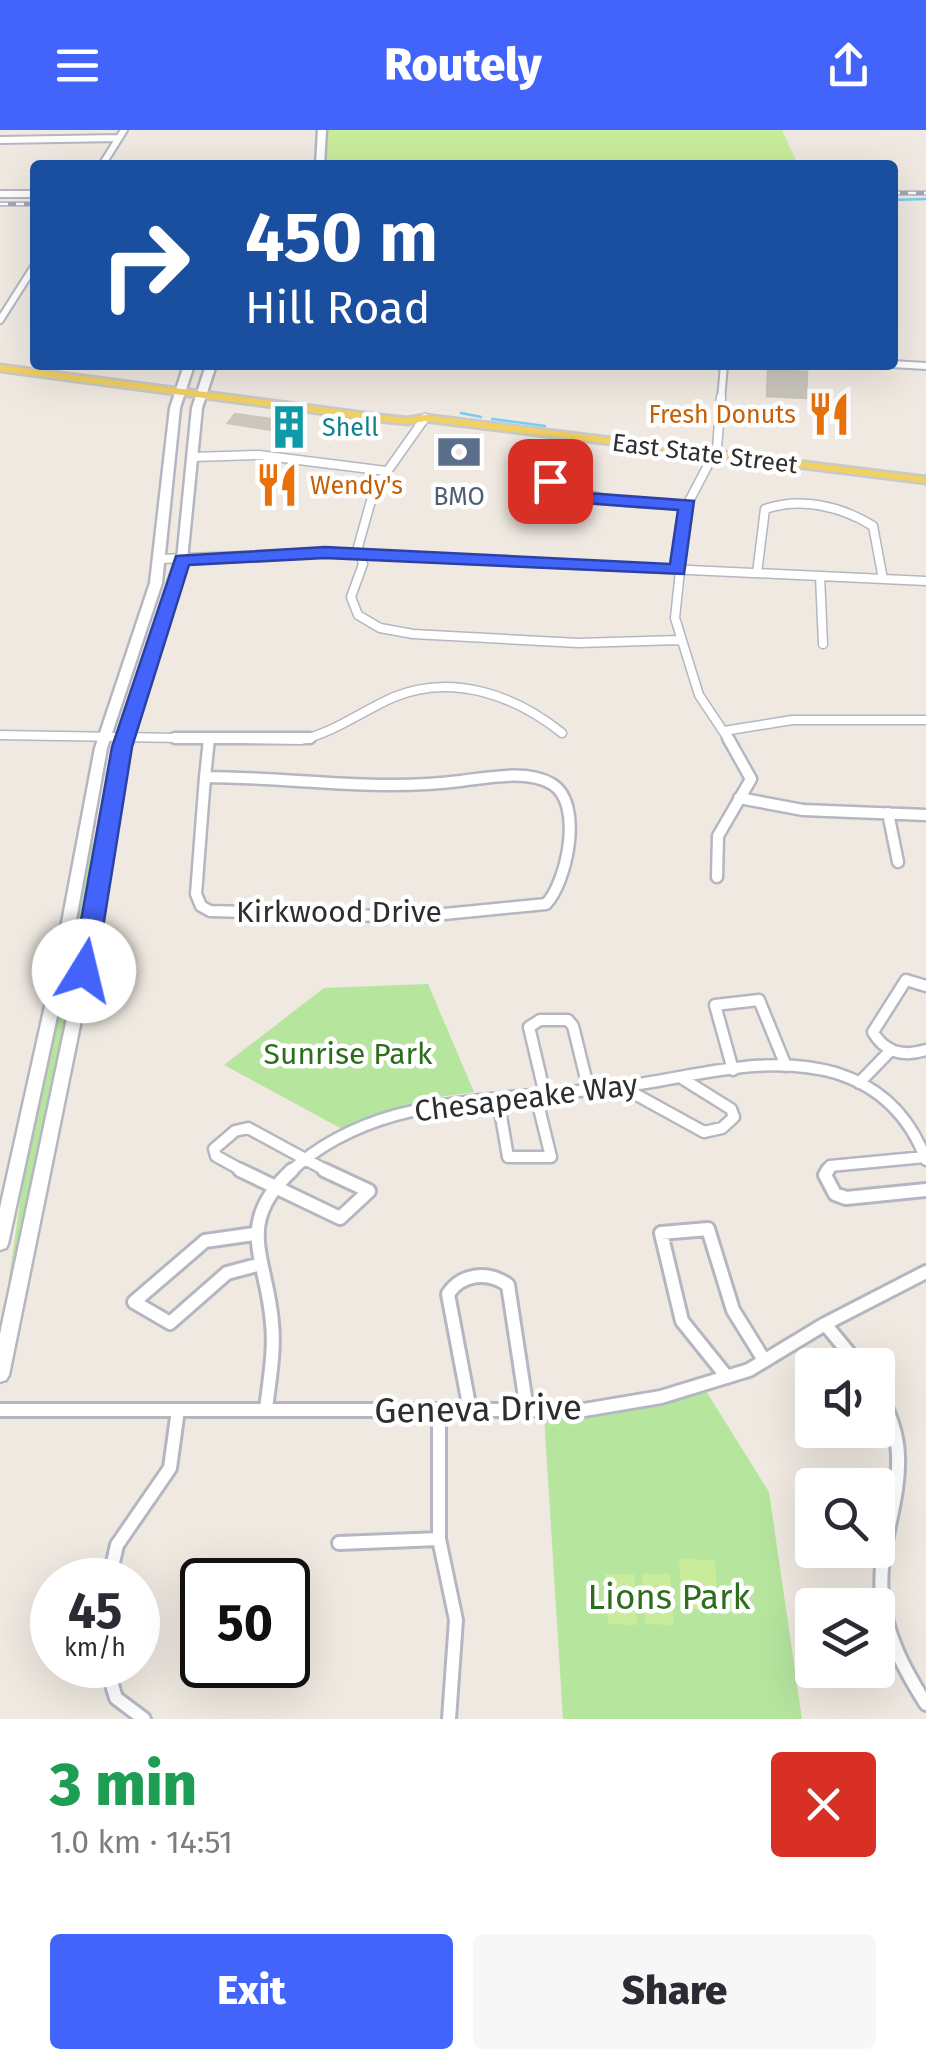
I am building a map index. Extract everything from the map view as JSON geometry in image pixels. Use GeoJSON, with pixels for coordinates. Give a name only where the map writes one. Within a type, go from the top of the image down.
{"type":"FeatureCollection","features":[{"type":"Feature","properties":{"kind":"main road"},"geometry":{"type":"LineString","coordinates":[[311,160],[314,130]]}},
{"type":"Feature","properties":{"kind":"main road"},"geometry":{"type":"LineString","coordinates":[[320,160],[322,130]]}},
{"type":"Feature","properties":{"kind":"main road"},"geometry":{"type":"LineString","coordinates":[[0,359],[30,363]]}},
{"type":"Feature","properties":{"kind":"main road","name":"East State Street"},"geometry":{"type":"LineString","coordinates":[[0,368],[179,387],[408,421],[425,418],[926,480]]}},
{"type":"Feature","properties":{"kind":"main road","name":"East State Street"},"geometry":{"type":"LineString","coordinates":[[76,370],[179,387]]}},
{"type":"Feature","properties":{"kind":"main road"},"geometry":{"type":"LineString","coordinates":[[0,1244],[60,970],[104,736],[152,597],[160,559],[179,387],[187,370]]}},
{"type":"Feature","properties":{"kind":"main road"},"geometry":{"type":"LineString","coordinates":[[0,1374],[84,971],[125,737],[182,560],[202,390],[208,370]]}},
{"type":"Feature","properties":{"kind":"street"},"geometry":{"type":"LineString","coordinates":[[105,160],[124,130]]}},
{"type":"Feature","properties":{"kind":"street"},"geometry":{"type":"LineString","coordinates":[[0,140],[119,138]]}},
{"type":"Feature","properties":{"kind":"street"},"geometry":{"type":"LineString","coordinates":[[0,194],[30,194]]}},
{"type":"Feature","properties":{"kind":"street"},"geometry":{"type":"LineString","coordinates":[[0,320],[30,273]]}},
{"type":"Feature","properties":{"kind":"street"},"geometry":{"type":"LineString","coordinates":[[898,364],[926,366]]}},
{"type":"Feature","properties":{"kind":"street"},"geometry":{"type":"LineString","coordinates":[[717,877],[713,858],[716,834],[750,779],[699,696],[675,618],[688,505],[692,491],[715,455],[724,370]]}},
{"type":"Feature","properties":{"kind":"street"},"geometry":{"type":"LineString","coordinates":[[425,418],[386,471],[370,502],[358,547],[363,564],[350,597],[358,615],[380,628],[413,634],[578,643],[679,640]]}},
{"type":"Feature","properties":{"kind":"street"},"geometry":{"type":"LineString","coordinates":[[193,457],[259,455],[386,471]]}},
{"type":"Feature","properties":{"kind":"street"},"geometry":{"type":"LineString","coordinates":[[536,465],[563,490],[583,498],[688,505]]}},
{"type":"Feature","properties":{"kind":"street"},"geometry":{"type":"LineString","coordinates":[[757,573],[765,509],[792,504],[850,513],[874,526],[884,579]]}},
{"type":"Feature","properties":{"kind":"street"},"geometry":{"type":"LineString","coordinates":[[160,559],[360,554],[926,581]]}},
{"type":"Feature","properties":{"kind":"street"},"geometry":{"type":"LineString","coordinates":[[820,576],[823,644]]}},
{"type":"Feature","properties":{"kind":"street"},"geometry":{"type":"LineString","coordinates":[[0,734],[311,739],[397,695],[436,688],[490,692],[549,721],[562,733]]}},
{"type":"Feature","properties":{"kind":"street"},"geometry":{"type":"LineString","coordinates":[[724,731],[792,720],[926,720]]}},
{"type":"Feature","properties":{"kind":"street","name":"Kirkwood Drive"},"geometry":{"type":"LineString","coordinates":[[205,777],[419,785],[477,778],[544,781],[564,797],[568,850],[563,884],[557,897],[530,908],[414,917],[210,911],[201,906],[196,894],[205,777],[209,739]]}},
{"type":"Feature","properties":{"kind":"street"},"geometry":{"type":"LineString","coordinates":[[739,798],[769,807],[926,815]]}},
{"type":"Feature","properties":{"kind":"street"},"geometry":{"type":"LineString","coordinates":[[888,813],[898,862]]}},
{"type":"Feature","properties":{"kind":"street"},"geometry":{"type":"LineString","coordinates":[[926,986],[906,980],[873,1032],[890,1050],[911,1054],[926,1050]]}},
{"type":"Feature","properties":{"kind":"street"},"geometry":{"type":"LineString","coordinates":[[733,1070],[715,1006],[759,1000],[786,1066]]}},
{"type":"Feature","properties":{"kind":"street"},"geometry":{"type":"LineString","coordinates":[[498,1098],[508,1157],[551,1157],[529,1027],[540,1020],[568,1020],[573,1026],[588,1090]]}},
{"type":"Feature","properties":{"kind":"street"},"geometry":{"type":"LineString","coordinates":[[859,1083],[890,1050]]}},
{"type":"Feature","properties":{"kind":"street","name":"Chesapeake Way"},"geometry":{"type":"LineString","coordinates":[[266,1410],[273,1323],[256,1266],[254,1234],[264,1204],[274,1189],[305,1161],[362,1126],[413,1110],[786,1066],[808,1068],[859,1083],[888,1100],[921,1130],[926,1158]]}},
{"type":"Feature","properties":{"kind":"street"},"geometry":{"type":"LineString","coordinates":[[623,1087],[700,1131],[717,1130],[729,1123],[734,1113],[731,1109],[682,1078]]}},
{"type":"Feature","properties":{"kind":"street"},"geometry":{"type":"LineString","coordinates":[[248,1128],[305,1161],[370,1191],[340,1218],[274,1189],[216,1156],[214,1149],[234,1131],[248,1128]]}},
{"type":"Feature","properties":{"kind":"street"},"geometry":{"type":"LineString","coordinates":[[926,1158],[830,1166],[825,1175],[835,1194],[846,1198],[926,1190]]}},
{"type":"Feature","properties":{"kind":"street"},"geometry":{"type":"LineString","coordinates":[[727,1378],[682,1321],[661,1233],[708,1228],[733,1310],[764,1360]]}},
{"type":"Feature","properties":{"kind":"street"},"geometry":{"type":"LineString","coordinates":[[254,1234],[205,1241],[134,1302],[170,1322],[226,1273],[256,1266]]}},
{"type":"Feature","properties":{"kind":"street","name":"Geneva Drive"},"geometry":{"type":"LineString","coordinates":[[0,1410],[584,1410],[661,1397],[727,1378],[926,1272]]}},
{"type":"Feature","properties":{"kind":"street"},"geometry":{"type":"LineString","coordinates":[[470,1410],[448,1289],[460,1280],[488,1275],[508,1285],[527,1410]]}},
{"type":"Feature","properties":{"kind":"street"},"geometry":{"type":"LineString","coordinates":[[825,1324],[845,1348]]}},
{"type":"Feature","properties":{"kind":"street"},"geometry":{"type":"LineString","coordinates":[[114,1558],[117,1545],[170,1468],[178,1410]]}},
{"type":"Feature","properties":{"kind":"street"},"geometry":{"type":"LineString","coordinates":[[440,1411],[439,1539],[456,1620],[449,1719]]}},
{"type":"Feature","properties":{"kind":"street"},"geometry":{"type":"LineString","coordinates":[[895,1424],[902,1466],[882,1555],[882,1605],[894,1655],[926,1704]]}},
{"type":"Feature","properties":{"kind":"street"},"geometry":{"type":"LineString","coordinates":[[339,1544],[366,1539],[439,1539]]}},
{"type":"Feature","properties":{"kind":"street"},"geometry":{"type":"LineString","coordinates":[[111,1688],[123,1710],[144,1719]]}},
{"type":"Feature","properties":{"kind":"green space"},"geometry":{"type":"Polygon","coordinates":[[[327,130],[782,130],[796,160],[325,160],[327,130]]]}},
{"type":"Feature","properties":{"kind":"green space"},"geometry":{"type":"Polygon","coordinates":[[[95,811],[91,884],[76,969],[68,969],[95,811]]]}},
{"type":"Feature","properties":{"kind":"green space"},"geometry":{"type":"Polygon","coordinates":[[[67,972],[75,973],[73,985],[8,1286],[24,1174],[67,972]]]}},
{"type":"Feature","properties":{"kind":"green space","name":"Sunrise Park"},"geometry":{"type":"Polygon","coordinates":[[[428,984],[474,1092],[425,1099],[342,1129],[224,1065],[324,988],[428,984]]]}},
{"type":"Feature","properties":{"kind":"green space","name":"Lions Park"},"geometry":{"type":"Polygon","coordinates":[[[706,1391],[769,1492],[802,1719],[563,1719],[544,1415],[618,1410],[706,1391]]]}},
{"type":"Feature","properties":{"kind":"green space"},"geometry":{"type":"Polygon","coordinates":[[[679,1559],[715,1560],[718,1610],[682,1609],[679,1559]]]}},
{"type":"Feature","properties":{"kind":"green space"},"geometry":{"type":"Polygon","coordinates":[[[605,1574],[634,1574],[637,1625],[608,1624],[605,1574]]]}},
{"type":"Feature","properties":{"kind":"green space"},"geometry":{"type":"Polygon","coordinates":[[[642,1574],[670,1574],[674,1625],[645,1624],[642,1574]]]}},
{"type":"Feature","properties":{"kind":"building"},"geometry":{"type":"Polygon","coordinates":[[[768,370],[807,372],[806,398],[767,396],[768,370]]]}},
{"type":"Feature","properties":{"kind":"building","name":"Shell"},"geometry":{"type":"Polygon","coordinates":[[[235,414],[298,423],[291,433],[228,423],[235,414]]]}},
{"type":"Feature","properties":{"kind":"waterway"},"geometry":{"type":"LineString","coordinates":[[898,200],[926,199]]}},
{"type":"Feature","properties":{"kind":"waterway"},"geometry":{"type":"LineString","coordinates":[[461,413],[481,417]]}},
{"type":"Feature","properties":{"kind":"waterway"},"geometry":{"type":"LineString","coordinates":[[492,419],[545,426]]}},
{"type":"Feature","properties":{"kind":"railway"},"geometry":{"type":"LineString","coordinates":[[898,193],[926,193]]}},
{"type":"Feature","properties":{"kind":"railway"},"geometry":{"type":"LineString","coordinates":[[0,204],[30,204]]}},
{"type":"Feature","properties":{"kind":"place","name":"Fresh Donuts"},"geometry":{"type":"Point","coordinates":[829,414]}},
{"type":"Feature","properties":{"kind":"place","name":"Shell"},"geometry":{"type":"Point","coordinates":[289,427]}},
{"type":"Feature","properties":{"kind":"place","name":"BMO"},"geometry":{"type":"Point","coordinates":[459,452]}},
{"type":"Feature","properties":{"kind":"place","name":"Wendy's"},"geometry":{"type":"Point","coordinates":[277,485]}},
{"type":"Feature","properties":{"kind":"route"},"geometry":{"type":"LineString","coordinates":[[84,971],[122,747],[182,560],[325,553],[678,570],[688,505],[583,498],[550,481]]}}]}
